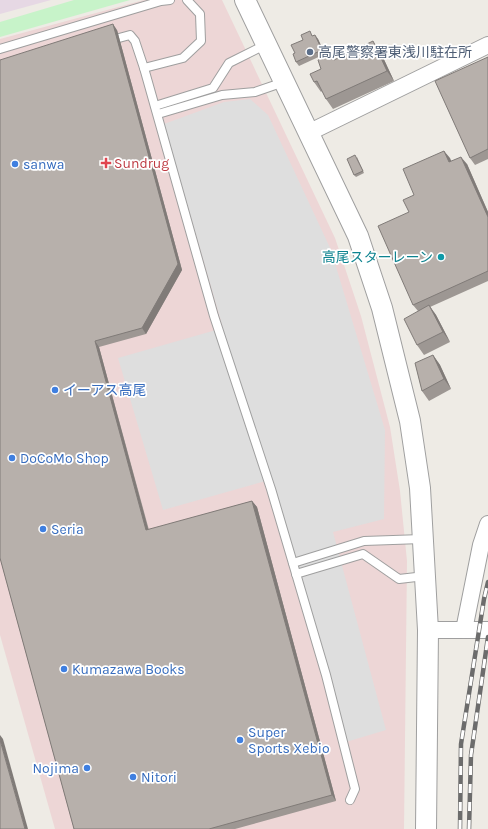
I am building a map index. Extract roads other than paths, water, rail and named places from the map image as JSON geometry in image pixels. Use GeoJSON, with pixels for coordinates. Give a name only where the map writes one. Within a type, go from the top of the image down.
{"type":"FeatureCollection","features":[{"type":"Feature","properties":{"kind":"street"},"geometry":{"type":"LineString","coordinates":[[245,0],[310,132],[358,236],[382,308],[410,421],[420,488],[428,630],[426,829]]}},
{"type":"Feature","properties":{"kind":"street"},"geometry":{"type":"LineString","coordinates":[[310,132],[488,45]]}},
{"type":"Feature","properties":{"kind":"street"},"geometry":{"type":"LineString","coordinates":[[464,630],[481,544],[488,524]]}},
{"type":"Feature","properties":{"kind":"street"},"geometry":{"type":"LineString","coordinates":[[428,630],[488,630]]}},
{"type":"Feature","properties":{"kind":"lane"},"geometry":{"type":"LineString","coordinates":[[0,49],[161,1],[170,0]]}},
{"type":"Feature","properties":{"kind":"lane"},"geometry":{"type":"LineString","coordinates":[[144,68],[183,58],[201,41],[200,14],[187,0]]}},
{"type":"Feature","properties":{"kind":"lane"},"geometry":{"type":"LineString","coordinates":[[119,38],[130,35],[135,41],[158,114],[214,316],[271,489],[326,675],[355,790],[350,800]]}},
{"type":"Feature","properties":{"kind":"lane"},"geometry":{"type":"LineString","coordinates":[[155,106],[213,88],[229,63],[267,44]]}},
{"type":"Feature","properties":{"kind":"lane"},"geometry":{"type":"LineString","coordinates":[[158,114],[222,95],[255,92],[285,82]]}},
{"type":"Feature","properties":{"kind":"lane"},"geometry":{"type":"LineString","coordinates":[[293,563],[364,541],[422,539]]}},
{"type":"Feature","properties":{"kind":"lane"},"geometry":{"type":"LineString","coordinates":[[296,574],[363,554],[400,579],[425,576]]}},
{"type":"Feature","properties":{"kind":"railway"},"geometry":{"type":"LineString","coordinates":[[460,829],[461,744],[488,582]]}},
{"type":"Feature","properties":{"kind":"railway"},"geometry":{"type":"LineString","coordinates":[[469,829],[471,755],[488,637]]}},
{"type":"Feature","properties":{"kind":"place","name":"高尾警察署東浅川駐在所"},"geometry":{"type":"Point","coordinates":[310,52]}},
{"type":"Feature","properties":{"kind":"place","name":"Sundrug"},"geometry":{"type":"Point","coordinates":[106,163]}},
{"type":"Feature","properties":{"kind":"place","name":"sanwa"},"geometry":{"type":"Point","coordinates":[15,164]}},
{"type":"Feature","properties":{"kind":"place","name":"高尾スターレーン"},"geometry":{"type":"Point","coordinates":[441,257]}},
{"type":"Feature","properties":{"kind":"place","name":"イーアス高尾"},"geometry":{"type":"Point","coordinates":[55,390]}},
{"type":"Feature","properties":{"kind":"place","name":"DoCoMo Shop"},"geometry":{"type":"Point","coordinates":[12,458]}},
{"type":"Feature","properties":{"kind":"place","name":"Seria"},"geometry":{"type":"Point","coordinates":[43,529]}},
{"type":"Feature","properties":{"kind":"place","name":"Kumazawa Books"},"geometry":{"type":"Point","coordinates":[64,669]}},
{"type":"Feature","properties":{"kind":"place","name":"Super Sports Xebio"},"geometry":{"type":"Point","coordinates":[240,740]}},
{"type":"Feature","properties":{"kind":"place","name":"Nojima"},"geometry":{"type":"Point","coordinates":[87,768]}},
{"type":"Feature","properties":{"kind":"place","name":"Nitori"},"geometry":{"type":"Point","coordinates":[133,777]}}]}
